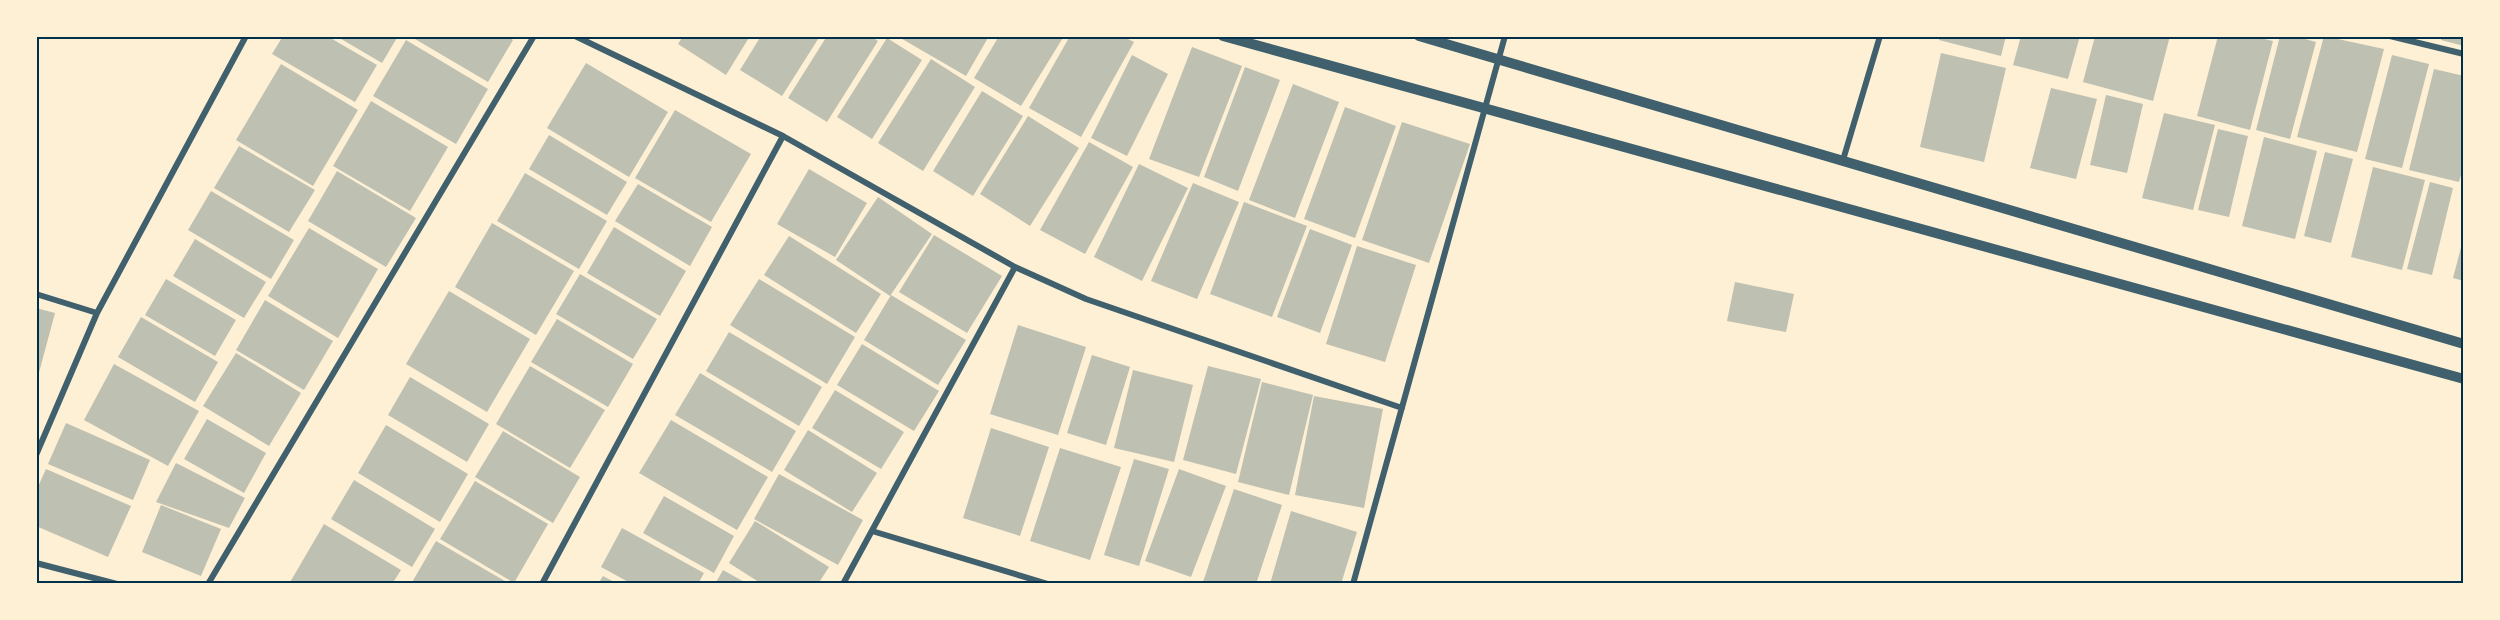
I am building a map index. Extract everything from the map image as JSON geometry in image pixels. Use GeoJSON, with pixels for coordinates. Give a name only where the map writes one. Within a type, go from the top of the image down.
{"type":"FeatureCollection","features":[{"type":"Feature","properties":{"kind":"street"},"geometry":{"type":"LineString","coordinates":[[36,455],[97,313],[246,36]]}},
{"type":"Feature","properties":{"kind":"street"},"geometry":{"type":"LineString","coordinates":[[208,584],[534,36]]}},
{"type":"Feature","properties":{"kind":"street"},"geometry":{"type":"LineString","coordinates":[[575,36],[783,136],[1015,267],[1086,298],[1402,408]]}},
{"type":"Feature","properties":{"kind":"street"},"geometry":{"type":"LineString","coordinates":[[1223,36],[2464,379]]}},
{"type":"Feature","properties":{"kind":"street"},"geometry":{"type":"LineString","coordinates":[[1419,36],[2464,344]]}},
{"type":"Feature","properties":{"kind":"street"},"geometry":{"type":"LineString","coordinates":[[1353,584],[1505,36]]}},
{"type":"Feature","properties":{"kind":"street"},"geometry":{"type":"LineString","coordinates":[[1844,160],[1880,36]]}},
{"type":"Feature","properties":{"kind":"street"},"geometry":{"type":"LineString","coordinates":[[2390,36],[2464,54]]}},
{"type":"Feature","properties":{"kind":"street"},"geometry":{"type":"LineString","coordinates":[[542,584],[783,136]]}},
{"type":"Feature","properties":{"kind":"street"},"geometry":{"type":"LineString","coordinates":[[843,584],[1015,267]]}},
{"type":"Feature","properties":{"kind":"street"},"geometry":{"type":"LineString","coordinates":[[36,294],[97,313]]}},
{"type":"Feature","properties":{"kind":"street"},"geometry":{"type":"LineString","coordinates":[[872,531],[1048,584]]}},
{"type":"Feature","properties":{"kind":"street"},"geometry":{"type":"LineString","coordinates":[[36,563],[117,584]]}},
{"type":"Feature","properties":{"kind":"building"},"geometry":{"type":"Polygon","coordinates":[[[283,36],[327,36],[377,65],[355,102],[272,54],[283,36]]]}},
{"type":"Feature","properties":{"kind":"building"},"geometry":{"type":"Polygon","coordinates":[[[336,36],[398,36],[382,63],[336,36]]]}},
{"type":"Feature","properties":{"kind":"building"},"geometry":{"type":"Polygon","coordinates":[[[417,36],[507,36],[513,40],[488,82],[415,39],[417,36]]]}},
{"type":"Feature","properties":{"kind":"building"},"geometry":{"type":"Polygon","coordinates":[[[683,36],[750,36],[726,75],[678,44],[683,36]]]}},
{"type":"Feature","properties":{"kind":"building"},"geometry":{"type":"Polygon","coordinates":[[[761,36],[820,36],[782,96],[740,70],[761,36]]]}},
{"type":"Feature","properties":{"kind":"building"},"geometry":{"type":"Polygon","coordinates":[[[827,36],[870,36],[878,41],[827,122],[788,98],[827,36]]]}},
{"type":"Feature","properties":{"kind":"building"},"geometry":{"type":"Polygon","coordinates":[[[897,36],[989,36],[966,76],[897,36]]]}},
{"type":"Feature","properties":{"kind":"building"},"geometry":{"type":"Polygon","coordinates":[[[999,36],[1064,36],[1021,106],[974,78],[999,36]]]}},
{"type":"Feature","properties":{"kind":"building"},"geometry":{"type":"Polygon","coordinates":[[[1070,36],[1122,36],[1134,42],[1081,137],[1029,108],[1070,36]]]}},
{"type":"Feature","properties":{"kind":"building"},"geometry":{"type":"Polygon","coordinates":[[[1940,36],[2006,36],[2001,56],[1939,40],[1940,36]]]}},
{"type":"Feature","properties":{"kind":"building"},"geometry":{"type":"Polygon","coordinates":[[[2021,36],[2080,36],[2068,79],[2013,65],[2021,36]]]}},
{"type":"Feature","properties":{"kind":"building"},"geometry":{"type":"Polygon","coordinates":[[[2095,36],[2170,36],[2153,101],[2083,82],[2095,36]]]}},
{"type":"Feature","properties":{"kind":"building"},"geometry":{"type":"Polygon","coordinates":[[[2218,36],[2251,36],[2273,41],[2250,130],[2197,116],[2218,36]]]}},
{"type":"Feature","properties":{"kind":"building"},"geometry":{"type":"Polygon","coordinates":[[[2280,36],[2294,36],[2316,42],[2290,139],[2256,130],[2280,36]]]}},
{"type":"Feature","properties":{"kind":"building"},"geometry":{"type":"Polygon","coordinates":[[[2324,36],[2384,49],[2357,152],[2297,137],[2324,36]]]}},
{"type":"Feature","properties":{"kind":"building"},"geometry":{"type":"Polygon","coordinates":[[[2442,36],[2464,36],[2464,46],[2441,40],[2442,36]]]}},
{"type":"Feature","properties":{"kind":"building"},"geometry":{"type":"Polygon","coordinates":[[[887,38],[922,60],[872,139],[837,117],[887,38]]]}},
{"type":"Feature","properties":{"kind":"building"},"geometry":{"type":"Polygon","coordinates":[[[406,40],[488,89],[456,144],[373,96],[406,40]]]}},
{"type":"Feature","properties":{"kind":"building"},"geometry":{"type":"Polygon","coordinates":[[[1192,47],[1242,66],[1199,177],[1149,159],[1192,47]]]}},
{"type":"Feature","properties":{"kind":"building"},"geometry":{"type":"Polygon","coordinates":[[[1941,53],[2006,68],[1984,162],[1920,147],[1941,53]]]}},
{"type":"Feature","properties":{"kind":"building"},"geometry":{"type":"Polygon","coordinates":[[[1132,55],[1168,74],[1127,156],[1091,138],[1132,55]]]}},
{"type":"Feature","properties":{"kind":"building"},"geometry":{"type":"Polygon","coordinates":[[[2392,55],[2429,64],[2402,168],[2365,159],[2392,55]]]}},
{"type":"Feature","properties":{"kind":"building"},"geometry":{"type":"Polygon","coordinates":[[[931,59],[975,87],[923,171],[878,143],[931,59]]]}},
{"type":"Feature","properties":{"kind":"building"},"geometry":{"type":"Polygon","coordinates":[[[586,63],[668,112],[629,177],[547,128],[586,63]]]}},
{"type":"Feature","properties":{"kind":"building"},"geometry":{"type":"Polygon","coordinates":[[[281,64],[358,110],[313,186],[236,140],[281,64]]]}},
{"type":"Feature","properties":{"kind":"building"},"geometry":{"type":"Polygon","coordinates":[[[1245,67],[1280,80],[1238,191],[1204,177],[1245,67]]]}},
{"type":"Feature","properties":{"kind":"building"},"geometry":{"type":"Polygon","coordinates":[[[2434,69],[2464,76],[2464,164],[2459,182],[2409,170],[2434,69]]]}},
{"type":"Feature","properties":{"kind":"building"},"geometry":{"type":"Polygon","coordinates":[[[1293,84],[1339,102],[1295,218],[1249,200],[1293,84]]]}},
{"type":"Feature","properties":{"kind":"building"},"geometry":{"type":"Polygon","coordinates":[[[2051,88],[2097,99],[2076,179],[2030,168],[2051,88]]]}},
{"type":"Feature","properties":{"kind":"building"},"geometry":{"type":"Polygon","coordinates":[[[982,91],[1023,116],[973,196],[933,171],[982,91]]]}},
{"type":"Feature","properties":{"kind":"building"},"geometry":{"type":"Polygon","coordinates":[[[2106,95],[2143,104],[2127,173],[2090,165],[2106,95]]]}},
{"type":"Feature","properties":{"kind":"building"},"geometry":{"type":"Polygon","coordinates":[[[371,101],[448,147],[410,211],[333,166],[371,101]]]}},
{"type":"Feature","properties":{"kind":"building"},"geometry":{"type":"Polygon","coordinates":[[[1345,107],[1396,126],[1355,238],[1304,219],[1345,107]]]}},
{"type":"Feature","properties":{"kind":"building"},"geometry":{"type":"Polygon","coordinates":[[[675,110],[751,154],[711,222],[635,178],[675,110]]]}},
{"type":"Feature","properties":{"kind":"building"},"geometry":{"type":"Polygon","coordinates":[[[2164,113],[2215,125],[2193,210],[2142,198],[2164,113]]]}},
{"type":"Feature","properties":{"kind":"building"},"geometry":{"type":"Polygon","coordinates":[[[1028,116],[1079,148],[1030,226],[980,194],[1028,116]]]}},
{"type":"Feature","properties":{"kind":"building"},"geometry":{"type":"Polygon","coordinates":[[[1402,122],[1470,144],[1429,263],[1362,240],[1402,122]]]}},
{"type":"Feature","properties":{"kind":"building"},"geometry":{"type":"Polygon","coordinates":[[[2218,129],[2248,136],[2229,217],[2198,210],[2218,129]]]}},
{"type":"Feature","properties":{"kind":"building"},"geometry":{"type":"Polygon","coordinates":[[[549,135],[627,182],[607,215],[529,169],[549,135]]]}},
{"type":"Feature","properties":{"kind":"building"},"geometry":{"type":"Polygon","coordinates":[[[2264,137],[2317,151],[2295,239],[2242,226],[2264,137]]]}},
{"type":"Feature","properties":{"kind":"building"},"geometry":{"type":"Polygon","coordinates":[[[1089,142],[1133,167],[1085,254],[1040,230],[1089,142]]]}},
{"type":"Feature","properties":{"kind":"building"},"geometry":{"type":"Polygon","coordinates":[[[239,146],[315,190],[289,232],[214,188],[239,146]]]}},
{"type":"Feature","properties":{"kind":"building"},"geometry":{"type":"Polygon","coordinates":[[[2325,152],[2353,159],[2331,243],[2304,236],[2325,152]]]}},
{"type":"Feature","properties":{"kind":"building"},"geometry":{"type":"Polygon","coordinates":[[[1139,164],[1188,188],[1142,281],[1094,257],[1139,164]]]}},
{"type":"Feature","properties":{"kind":"building"},"geometry":{"type":"Polygon","coordinates":[[[2373,167],[2425,180],[2402,270],[2351,257],[2373,167]]]}},
{"type":"Feature","properties":{"kind":"building"},"geometry":{"type":"Polygon","coordinates":[[[809,169],[867,203],[835,257],[777,224],[809,169]]]}},
{"type":"Feature","properties":{"kind":"building"},"geometry":{"type":"Polygon","coordinates":[[[337,171],[416,218],[386,267],[308,221],[337,171]]]}},
{"type":"Feature","properties":{"kind":"building"},"geometry":{"type":"Polygon","coordinates":[[[525,173],[607,221],[579,269],[497,221],[525,173]]]}},
{"type":"Feature","properties":{"kind":"building"},"geometry":{"type":"Polygon","coordinates":[[[2430,182],[2453,188],[2432,275],[2407,269],[2430,182]]]}},
{"type":"Feature","properties":{"kind":"building"},"geometry":{"type":"Polygon","coordinates":[[[1193,183],[1239,202],[1197,299],[1151,281],[1193,183]]]}},
{"type":"Feature","properties":{"kind":"building"},"geometry":{"type":"Polygon","coordinates":[[[638,184],[712,227],[690,266],[615,221],[638,184]]]}},
{"type":"Feature","properties":{"kind":"building"},"geometry":{"type":"Polygon","coordinates":[[[211,191],[294,240],[271,279],[188,230],[211,191]]]}},
{"type":"Feature","properties":{"kind":"building"},"geometry":{"type":"Polygon","coordinates":[[[878,197],[932,234],[890,296],[836,260],[878,197]]]}},
{"type":"Feature","properties":{"kind":"building"},"geometry":{"type":"Polygon","coordinates":[[[1244,202],[1307,226],[1272,317],[1210,294],[1244,202]]]}},
{"type":"Feature","properties":{"kind":"building"},"geometry":{"type":"Polygon","coordinates":[[[492,223],[574,271],[536,335],[455,287],[492,223]]]}},
{"type":"Feature","properties":{"kind":"building"},"geometry":{"type":"Polygon","coordinates":[[[614,227],[686,271],[660,316],[587,273],[614,227]]]}},
{"type":"Feature","properties":{"kind":"building"},"geometry":{"type":"Polygon","coordinates":[[[309,228],[378,269],[338,338],[268,296],[309,228]]]}},
{"type":"Feature","properties":{"kind":"building"},"geometry":{"type":"Polygon","coordinates":[[[1310,229],[1352,245],[1320,333],[1277,317],[1310,229]]]}},
{"type":"Feature","properties":{"kind":"building"},"geometry":{"type":"Polygon","coordinates":[[[934,235],[1002,276],[967,333],[899,292],[934,235]]]}},
{"type":"Feature","properties":{"kind":"building"},"geometry":{"type":"Polygon","coordinates":[[[789,236],[881,294],[856,333],[764,275],[789,236]]]}},
{"type":"Feature","properties":{"kind":"building"},"geometry":{"type":"Polygon","coordinates":[[[2464,236],[2464,281],[2453,278],[2464,236]]]}},
{"type":"Feature","properties":{"kind":"building"},"geometry":{"type":"Polygon","coordinates":[[[195,239],[266,282],[244,318],[173,276],[195,239]]]}},
{"type":"Feature","properties":{"kind":"building"},"geometry":{"type":"Polygon","coordinates":[[[1357,246],[1416,265],[1385,362],[1326,344],[1357,246]]]}},
{"type":"Feature","properties":{"kind":"building"},"geometry":{"type":"Polygon","coordinates":[[[580,274],[657,319],[633,359],[556,314],[580,274]]]}},
{"type":"Feature","properties":{"kind":"building"},"geometry":{"type":"Polygon","coordinates":[[[166,279],[236,320],[215,356],[145,315],[166,279]]]}},
{"type":"Feature","properties":{"kind":"building"},"geometry":{"type":"Polygon","coordinates":[[[759,279],[855,337],[827,384],[730,325],[759,279]]]}},
{"type":"Feature","properties":{"kind":"building"},"geometry":{"type":"Polygon","coordinates":[[[1735,282],[1794,294],[1786,332],[1727,321],[1735,282]]]}},
{"type":"Feature","properties":{"kind":"building"},"geometry":{"type":"Polygon","coordinates":[[[449,291],[530,339],[487,412],[406,364],[449,291]]]}},
{"type":"Feature","properties":{"kind":"building"},"geometry":{"type":"Polygon","coordinates":[[[891,295],[966,340],[938,385],[864,340],[891,295]]]}},
{"type":"Feature","properties":{"kind":"building"},"geometry":{"type":"Polygon","coordinates":[[[265,300],[333,341],[304,390],[236,350],[265,300]]]}},
{"type":"Feature","properties":{"kind":"building"},"geometry":{"type":"Polygon","coordinates":[[[36,308],[55,313],[37,380],[36,380],[36,308]]]}},
{"type":"Feature","properties":{"kind":"building"},"geometry":{"type":"Polygon","coordinates":[[[141,317],[218,362],[195,402],[118,357],[141,317]]]}},
{"type":"Feature","properties":{"kind":"building"},"geometry":{"type":"Polygon","coordinates":[[[557,319],[633,364],[608,407],[531,362],[557,319]]]}},
{"type":"Feature","properties":{"kind":"building"},"geometry":{"type":"Polygon","coordinates":[[[1018,325],[1086,347],[1058,435],[990,414],[1018,325]]]}},
{"type":"Feature","properties":{"kind":"building"},"geometry":{"type":"Polygon","coordinates":[[[729,332],[822,387],[799,426],[706,371],[729,332]]]}},
{"type":"Feature","properties":{"kind":"building"},"geometry":{"type":"Polygon","coordinates":[[[862,344],[939,391],[914,431],[837,385],[862,344]]]}},
{"type":"Feature","properties":{"kind":"building"},"geometry":{"type":"Polygon","coordinates":[[[236,353],[301,393],[269,446],[203,406],[236,353]]]}},
{"type":"Feature","properties":{"kind":"building"},"geometry":{"type":"Polygon","coordinates":[[[1092,355],[1130,367],[1106,445],[1067,433],[1092,355]]]}},
{"type":"Feature","properties":{"kind":"building"},"geometry":{"type":"Polygon","coordinates":[[[114,364],[199,411],[168,466],[84,420],[114,364]]]}},
{"type":"Feature","properties":{"kind":"building"},"geometry":{"type":"Polygon","coordinates":[[[530,366],[605,410],[570,468],[496,424],[530,366]]]}},
{"type":"Feature","properties":{"kind":"building"},"geometry":{"type":"Polygon","coordinates":[[[1208,366],[1261,379],[1236,474],[1183,460],[1208,366]]]}},
{"type":"Feature","properties":{"kind":"building"},"geometry":{"type":"Polygon","coordinates":[[[1133,370],[1193,385],[1174,462],[1114,448],[1133,370]]]}},
{"type":"Feature","properties":{"kind":"building"},"geometry":{"type":"Polygon","coordinates":[[[700,373],[796,431],[772,472],[675,415],[700,373]]]}},
{"type":"Feature","properties":{"kind":"building"},"geometry":{"type":"Polygon","coordinates":[[[410,377],[489,424],[467,462],[388,415],[410,377]]]}},
{"type":"Feature","properties":{"kind":"building"},"geometry":{"type":"Polygon","coordinates":[[[1262,382],[1313,395],[1289,495],[1238,482],[1262,382]]]}},
{"type":"Feature","properties":{"kind":"building"},"geometry":{"type":"Polygon","coordinates":[[[835,390],[904,432],[881,469],[812,428],[835,390]]]}},
{"type":"Feature","properties":{"kind":"building"},"geometry":{"type":"Polygon","coordinates":[[[1314,396],[1383,409],[1364,508],[1295,495],[1314,396]]]}},
{"type":"Feature","properties":{"kind":"building"},"geometry":{"type":"Polygon","coordinates":[[[207,419],[266,453],[244,493],[184,459],[207,419]]]}},
{"type":"Feature","properties":{"kind":"building"},"geometry":{"type":"Polygon","coordinates":[[[671,420],[768,477],[737,530],[639,473],[671,420]]]}},
{"type":"Feature","properties":{"kind":"building"},"geometry":{"type":"Polygon","coordinates":[[[66,423],[150,460],[133,500],[48,464],[66,423]]]}},
{"type":"Feature","properties":{"kind":"building"},"geometry":{"type":"Polygon","coordinates":[[[386,425],[468,474],[440,522],[358,473],[386,425]]]}},
{"type":"Feature","properties":{"kind":"building"},"geometry":{"type":"Polygon","coordinates":[[[991,428],[1049,447],[1020,536],[963,518],[991,428]]]}},
{"type":"Feature","properties":{"kind":"building"},"geometry":{"type":"Polygon","coordinates":[[[808,430],[877,473],[852,512],[784,470],[808,430]]]}},
{"type":"Feature","properties":{"kind":"building"},"geometry":{"type":"Polygon","coordinates":[[[503,431],[580,477],[553,523],[475,477],[503,431]]]}},
{"type":"Feature","properties":{"kind":"building"},"geometry":{"type":"Polygon","coordinates":[[[1060,448],[1121,467],[1090,560],[1030,541],[1060,448]]]}},
{"type":"Feature","properties":{"kind":"building"},"geometry":{"type":"Polygon","coordinates":[[[1134,459],[1169,469],[1139,566],[1104,555],[1134,459]]]}},
{"type":"Feature","properties":{"kind":"building"},"geometry":{"type":"Polygon","coordinates":[[[176,463],[245,498],[229,528],[156,502],[176,463]]]}},
{"type":"Feature","properties":{"kind":"building"},"geometry":{"type":"Polygon","coordinates":[[[46,469],[131,506],[108,557],[36,526],[36,491],[46,469]]]}},
{"type":"Feature","properties":{"kind":"building"},"geometry":{"type":"Polygon","coordinates":[[[1179,469],[1226,486],[1191,577],[1145,561],[1179,469]]]}},
{"type":"Feature","properties":{"kind":"building"},"geometry":{"type":"Polygon","coordinates":[[[779,474],[863,520],[838,565],[754,519],[779,474]]]}},
{"type":"Feature","properties":{"kind":"building"},"geometry":{"type":"Polygon","coordinates":[[[354,480],[435,529],[412,567],[331,519],[354,480]]]}},
{"type":"Feature","properties":{"kind":"building"},"geometry":{"type":"Polygon","coordinates":[[[475,481],[548,524],[514,583],[440,539],[475,481]]]}},
{"type":"Feature","properties":{"kind":"building"},"geometry":{"type":"Polygon","coordinates":[[[1234,489],[1282,505],[1256,584],[1208,584],[1203,582],[1234,489]]]}},
{"type":"Feature","properties":{"kind":"building"},"geometry":{"type":"Polygon","coordinates":[[[664,496],[734,536],[714,573],[643,533],[664,496]]]}},
{"type":"Feature","properties":{"kind":"building"},"geometry":{"type":"Polygon","coordinates":[[[161,505],[221,529],[201,576],[142,552],[161,505]]]}},
{"type":"Feature","properties":{"kind":"building"},"geometry":{"type":"Polygon","coordinates":[[[1291,511],[1357,532],[1341,584],[1270,584],[1291,511]]]}},
{"type":"Feature","properties":{"kind":"building"},"geometry":{"type":"Polygon","coordinates":[[[755,521],[829,567],[818,584],[762,584],[729,563],[755,521]]]}},
{"type":"Feature","properties":{"kind":"building"},"geometry":{"type":"Polygon","coordinates":[[[324,524],[401,570],[392,584],[289,584],[324,524]]]}},
{"type":"Feature","properties":{"kind":"building"},"geometry":{"type":"Polygon","coordinates":[[[622,528],[704,573],[698,584],[632,584],[601,567],[622,528]]]}},
{"type":"Feature","properties":{"kind":"building"},"geometry":{"type":"Polygon","coordinates":[[[436,541],[510,584],[411,584],[436,541]]]}},
{"type":"Feature","properties":{"kind":"building"},"geometry":{"type":"Polygon","coordinates":[[[723,570],[748,584],[715,584],[723,570]]]}},
{"type":"Feature","properties":{"kind":"building"},"geometry":{"type":"Polygon","coordinates":[[[603,576],[618,584],[598,584],[603,576]]]}}]}
